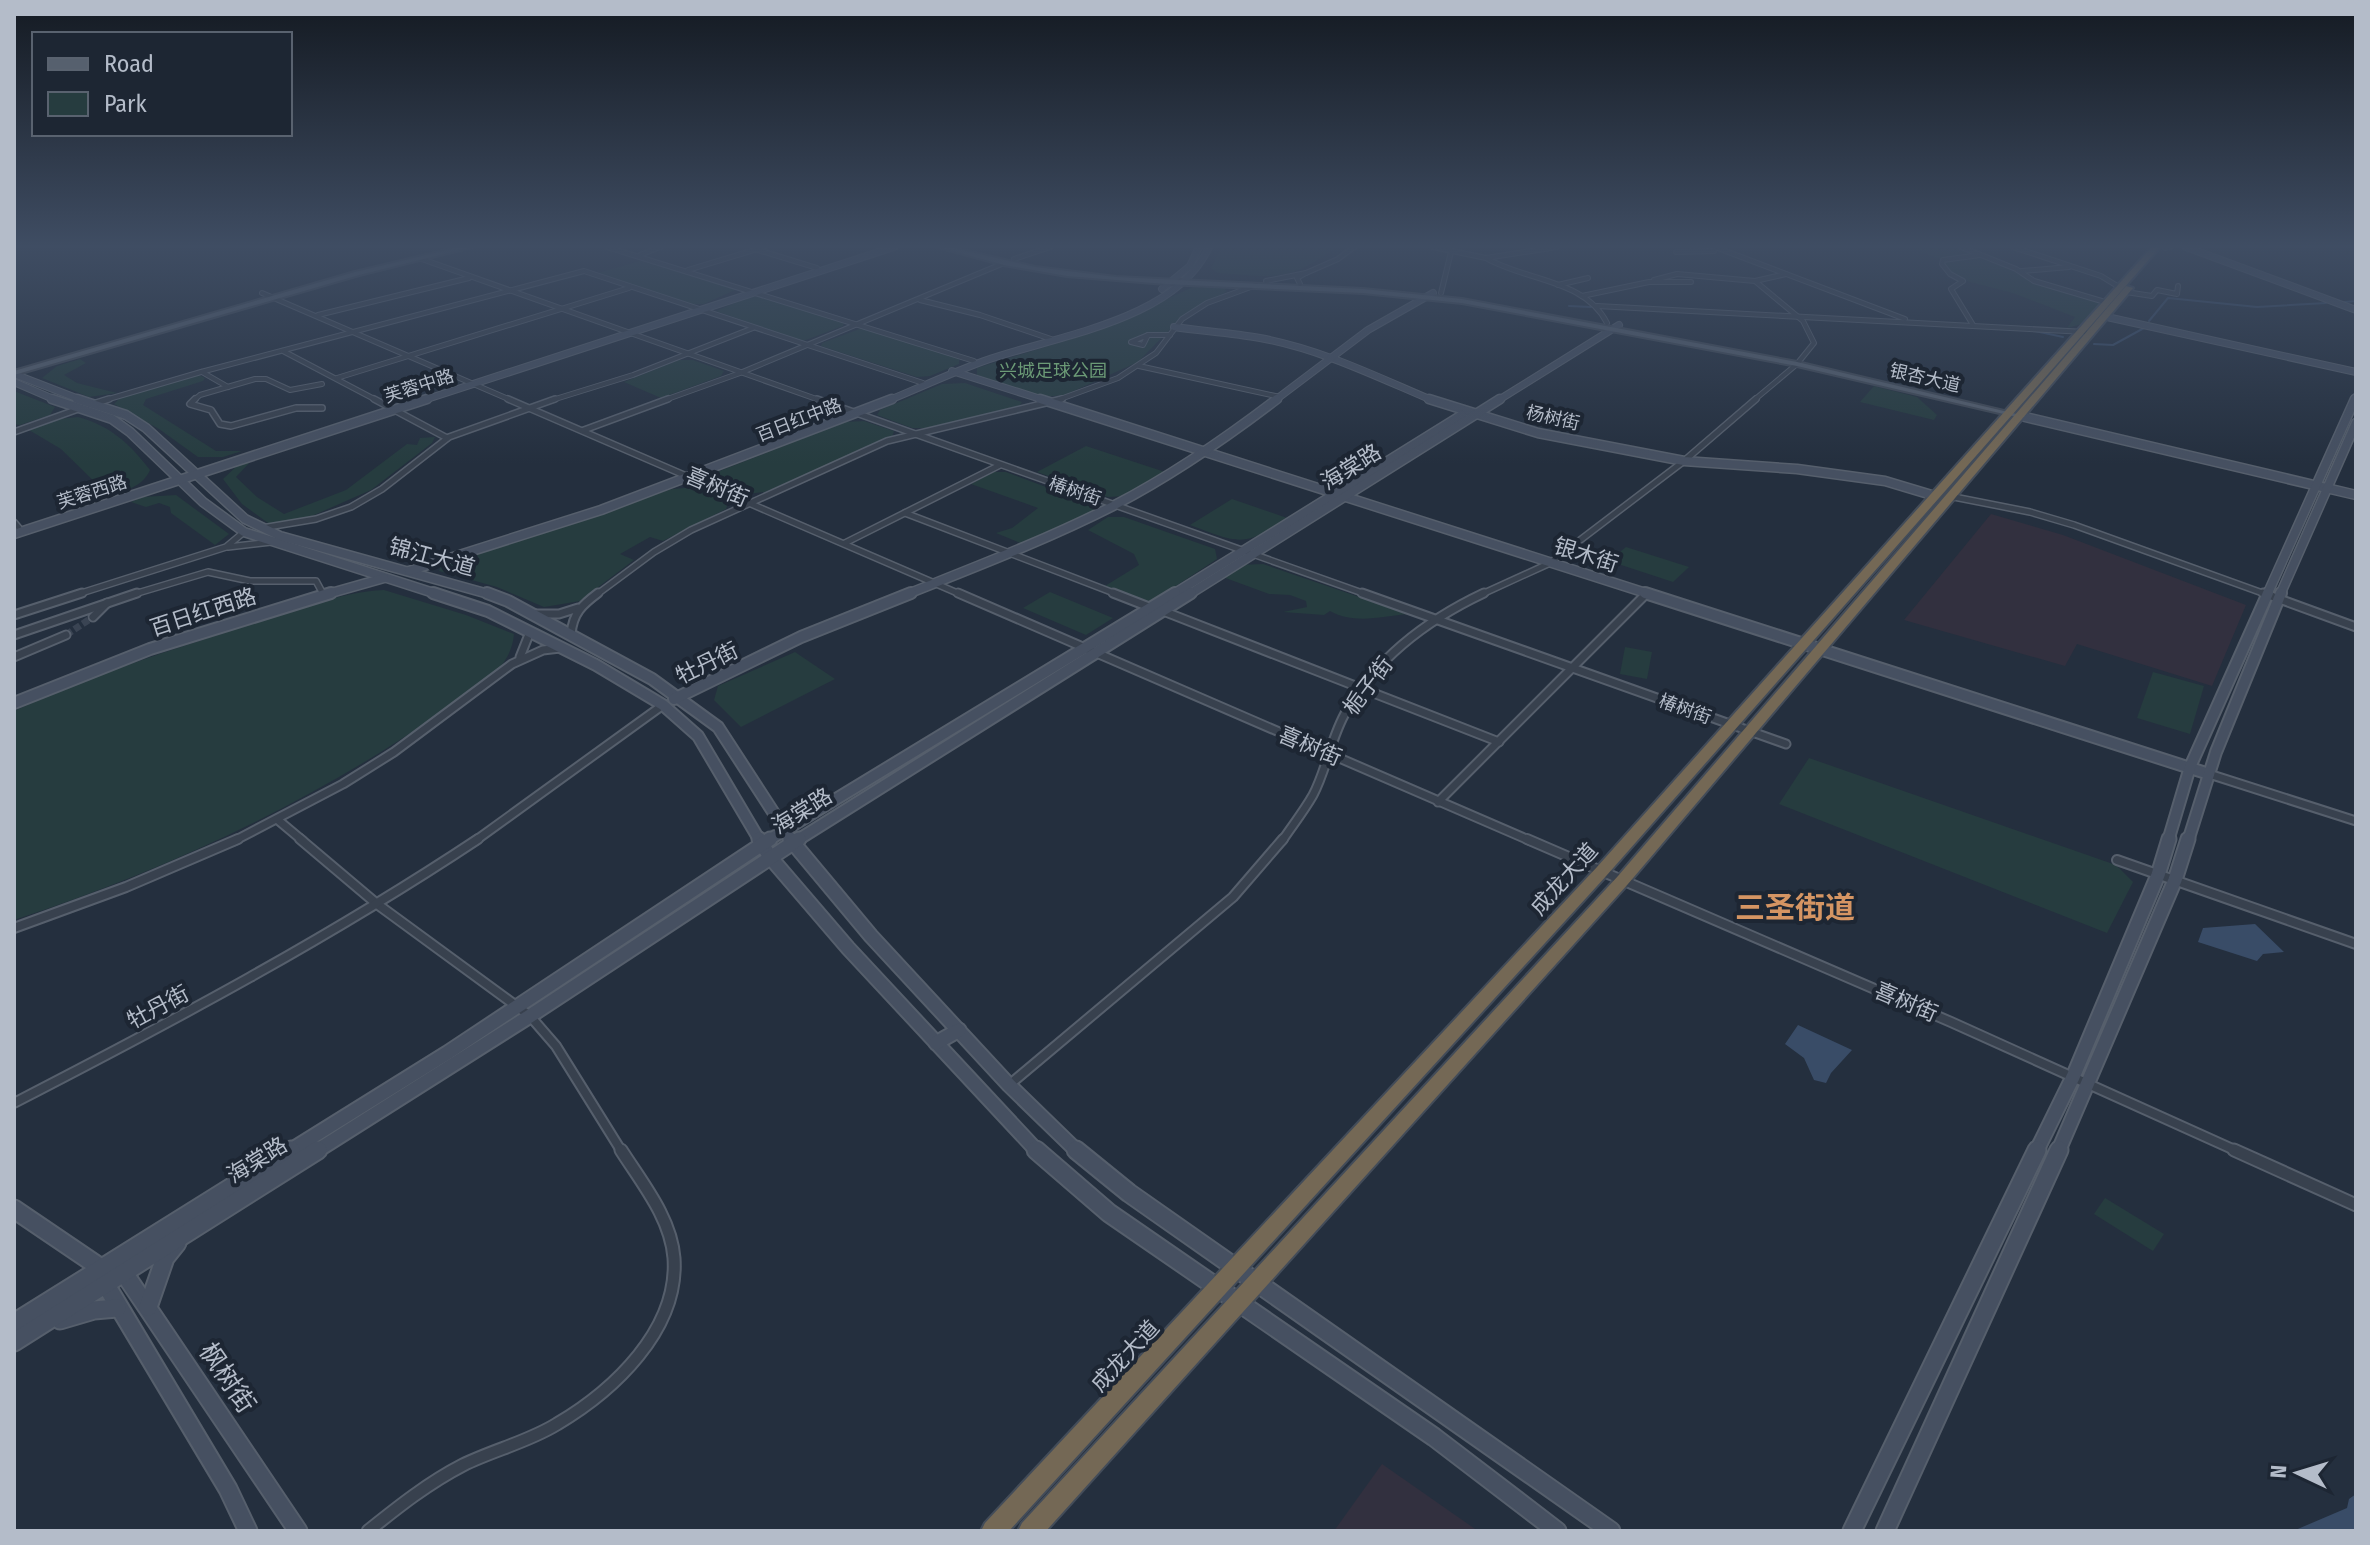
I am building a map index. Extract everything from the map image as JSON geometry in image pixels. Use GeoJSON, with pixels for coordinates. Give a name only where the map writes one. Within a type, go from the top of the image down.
{"type":"FeatureCollection","features":[{"type":"Feature","properties":{"kind":"highway","name":"成龙大道"},"geometry":{"type":"LineString","coordinates":[[993,1531],[1602,871],[1802,643],[2099,319]]}},
{"type":"Feature","properties":{"kind":"highway","name":"成龙大道"},"geometry":{"type":"LineString","coordinates":[[1030,1531],[1623,880],[1819,649],[1954,497],[2015,413]]}},
{"type":"Feature","properties":{"kind":"main road"},"geometry":{"type":"LineString","coordinates":[[14,372],[188,319]]}},
{"type":"Feature","properties":{"kind":"main road","name":"银杏大道"},"geometry":{"type":"LineString","coordinates":[[1569,319],[1798,361],[2015,413]]}},
{"type":"Feature","properties":{"kind":"main road","name":"银杏大道"},"geometry":{"type":"LineString","coordinates":[[1569,319],[1611,327]]}},
{"type":"Feature","properties":{"kind":"street","name":"喜树街"},"geometry":{"type":"LineString","coordinates":[[323,319],[751,501],[1623,880],[2356,1205]]}},
{"type":"Feature","properties":{"kind":"street"},"geometry":{"type":"LineString","coordinates":[[14,432],[80,408],[201,372],[408,319]]}},
{"type":"Feature","properties":{"kind":"street"},"geometry":{"type":"LineString","coordinates":[[337,378],[531,319]]}},
{"type":"Feature","properties":{"kind":"street","name":"椿树街"},"geometry":{"type":"LineString","coordinates":[[588,319],[1786,744]]}},
{"type":"Feature","properties":{"kind":"street","name":"芙蓉中路"},"geometry":{"type":"LineString","coordinates":[[178,478],[666,319]]}},
{"type":"Feature","properties":{"kind":"street"},"geometry":{"type":"LineString","coordinates":[[728,319],[923,383]]}},
{"type":"Feature","properties":{"kind":"street"},"geometry":{"type":"LineString","coordinates":[[841,319],[974,361]]}},
{"type":"Feature","properties":{"kind":"street"},"geometry":{"type":"LineString","coordinates":[[584,430],[656,401],[740,373],[869,319]]}},
{"type":"Feature","properties":{"kind":"street"},"geometry":{"type":"LineString","coordinates":[[992,319],[1051,339]]}},
{"type":"Feature","properties":{"kind":"street","name":"百日红中路"},"geometry":{"type":"LineString","coordinates":[[403,570],[601,510],[854,414],[974,361],[1108,319]]}},
{"type":"Feature","properties":{"kind":"street","name":"百日红中路"},"geometry":{"type":"LineString","coordinates":[[854,414],[923,383],[1118,319]]}},
{"type":"Feature","properties":{"kind":"street"},"geometry":{"type":"LineString","coordinates":[[535,614],[559,614],[580,607],[654,552],[751,501],[851,456],[910,433],[1080,394],[1139,366],[1156,353],[1172,331],[1187,319]]}},
{"type":"Feature","properties":{"kind":"street","name":"牡丹街"},"geometry":{"type":"LineString","coordinates":[[14,1103],[280,963],[377,904],[497,827],[663,705],[801,637],[1013,553],[1115,505],[1203,452],[1368,330],[1388,319]]}},
{"type":"Feature","properties":{"kind":"street"},"geometry":{"type":"LineString","coordinates":[[1606,319],[1611,327]]}},
{"type":"Feature","properties":{"kind":"street"},"geometry":{"type":"LineString","coordinates":[[1798,361],[1814,343],[1799,319]]}},
{"type":"Feature","properties":{"kind":"street"},"geometry":{"type":"LineString","coordinates":[[1839,319],[2087,332]]}},
{"type":"Feature","properties":{"kind":"street"},"geometry":{"type":"LineString","coordinates":[[1906,319],[1910,321]]}},
{"type":"Feature","properties":{"kind":"street"},"geometry":{"type":"LineString","coordinates":[[1969,319],[1973,325]]}},
{"type":"Feature","properties":{"kind":"street"},"geometry":{"type":"LineString","coordinates":[[2141,319],[2356,371]]}},
{"type":"Feature","properties":{"kind":"street","name":"海棠路"},"geometry":{"type":"LineString","coordinates":[[14,1342],[530,1016],[1091,650],[1149,607],[1246,552],[1611,327]]}},
{"type":"Feature","properties":{"kind":"street"},"geometry":{"type":"LineString","coordinates":[[260,528],[293,526],[369,497],[447,438],[754,328]]}},
{"type":"Feature","properties":{"kind":"street"},"geometry":{"type":"LineString","coordinates":[[1139,338],[1172,331]]}},
{"type":"Feature","properties":{"kind":"street","name":"杨树街"},"geometry":{"type":"LineString","coordinates":[[1172,331],[1261,338],[1330,358],[1471,414],[1538,433],[1684,461],[1885,481],[1935,496]]}},
{"type":"Feature","properties":{"kind":"street"},"geometry":{"type":"LineString","coordinates":[[282,350],[447,438]]}},
{"type":"Feature","properties":{"kind":"street","name":"栀子街"},"geometry":{"type":"LineString","coordinates":[[1009,1085],[1233,897],[1276,850],[1313,795],[1336,733],[1361,689],[1409,638],[1436,618],[1550,563],[1684,461],[1798,361]]}},
{"type":"Feature","properties":{"kind":"street"},"geometry":{"type":"LineString","coordinates":[[1139,366],[1280,397]]}},
{"type":"Feature","properties":{"kind":"street","name":"锦江大道"},"geometry":{"type":"LineString","coordinates":[[14,372],[126,415],[146,428],[245,519],[260,528],[295,541],[472,588],[535,614],[679,697],[718,727],[793,843],[871,936],[1009,1085],[1072,1147],[1129,1193],[1611,1531]]}},
{"type":"Feature","properties":{"kind":"street"},"geometry":{"type":"LineString","coordinates":[[201,372],[228,387]]}},
{"type":"Feature","properties":{"kind":"street","name":"银木街"},"geometry":{"type":"LineString","coordinates":[[954,372],[2209,774]]}},
{"type":"Feature","properties":{"kind":"street"},"geometry":{"type":"LineString","coordinates":[[322,384],[290,390],[261,379],[200,395],[190,404],[211,410],[219,423],[225,425],[243,424],[291,408],[322,408]]}},
{"type":"Feature","properties":{"kind":"street","name":"锦江大道"},"geometry":{"type":"LineString","coordinates":[[14,382],[112,419],[203,502],[244,532],[488,611],[566,649],[663,705],[698,736],[770,857],[1049,1164],[1109,1213],[1434,1437],[1557,1531]]}},
{"type":"Feature","properties":{"kind":"street"},"geometry":{"type":"LineString","coordinates":[[1852,1531],[2073,1077],[2158,875],[2190,767],[2272,599],[2356,397]]}},
{"type":"Feature","properties":{"kind":"street","name":"银杏大道"},"geometry":{"type":"LineString","coordinates":[[2015,413],[2356,493]]}},
{"type":"Feature","properties":{"kind":"street"},"geometry":{"type":"LineString","coordinates":[[2322,485],[2356,423]]}},
{"type":"Feature","properties":{"kind":"street"},"geometry":{"type":"LineString","coordinates":[[845,543],[1000,464]]}},
{"type":"Feature","properties":{"kind":"street","name":"芙蓉西路"},"geometry":{"type":"LineString","coordinates":[[15,528],[178,478]]}},
{"type":"Feature","properties":{"kind":"street"},"geometry":{"type":"LineString","coordinates":[[1954,497],[2030,512],[2074,525],[2356,627]]}},
{"type":"Feature","properties":{"kind":"street"},"geometry":{"type":"LineString","coordinates":[[905,513],[1149,607]]}},
{"type":"Feature","properties":{"kind":"street"},"geometry":{"type":"LineString","coordinates":[[295,541],[296,531],[314,520]]}},
{"type":"Feature","properties":{"kind":"street"},"geometry":{"type":"LineString","coordinates":[[226,547],[244,532]]}},
{"type":"Feature","properties":{"kind":"street"},"geometry":{"type":"LineString","coordinates":[[14,615],[226,547],[271,542]]}},
{"type":"Feature","properties":{"kind":"street","name":"海棠路"},"geometry":{"type":"LineString","coordinates":[[14,1323],[375,1099],[760,843],[1163,611],[1246,552]]}},
{"type":"Feature","properties":{"kind":"street","name":"百日红西路"},"geometry":{"type":"LineString","coordinates":[[14,700],[163,641],[403,570]]}},
{"type":"Feature","properties":{"kind":"street"},"geometry":{"type":"LineString","coordinates":[[14,635],[109,601],[208,572],[250,581],[316,581],[322,592]]}},
{"type":"Feature","properties":{"kind":"street","name":"百日红西路"},"geometry":{"type":"LineString","coordinates":[[14,700],[165,645],[382,576]]}},
{"type":"Feature","properties":{"kind":"street"},"geometry":{"type":"LineString","coordinates":[[1438,802],[1647,593]]}},
{"type":"Feature","properties":{"kind":"street"},"geometry":{"type":"LineString","coordinates":[[1885,1531],[2089,1084],[2175,880],[2209,774],[2272,599]]}},
{"type":"Feature","properties":{"kind":"street"},"geometry":{"type":"LineString","coordinates":[[93,617],[109,601]]}},
{"type":"Feature","properties":{"kind":"street"},"geometry":{"type":"LineString","coordinates":[[571,634],[572,621],[580,607]]}},
{"type":"Feature","properties":{"kind":"street"},"geometry":{"type":"LineString","coordinates":[[1163,611],[1499,742]]}},
{"type":"Feature","properties":{"kind":"street"},"geometry":{"type":"LineString","coordinates":[[518,659],[529,638],[530,632],[525,629]]}},
{"type":"Feature","properties":{"kind":"street"},"geometry":{"type":"LineString","coordinates":[[14,657],[66,635]]}},
{"type":"Feature","properties":{"kind":"street"},"geometry":{"type":"LineString","coordinates":[[14,928],[135,882],[278,820],[338,787],[427,730],[518,659],[543,650],[566,649]]}},
{"type":"Feature","properties":{"kind":"street"},"geometry":{"type":"LineString","coordinates":[[2209,774],[2356,821]]}},
{"type":"Feature","properties":{"kind":"street"},"geometry":{"type":"LineString","coordinates":[[278,820],[377,904],[530,1016],[556,1046],[662,1215],[674,1258],[670,1294],[657,1328],[618,1381],[556,1425],[463,1465],[431,1484],[368,1531]]}},
{"type":"Feature","properties":{"kind":"street"},"geometry":{"type":"LineString","coordinates":[[2117,860],[2356,944]]}},
{"type":"Feature","properties":{"kind":"street"},"geometry":{"type":"LineString","coordinates":[[936,1043],[959,1030]]}},
{"type":"Feature","properties":{"kind":"street"},"geometry":{"type":"LineString","coordinates":[[14,1209],[101,1268],[124,1273]]}},
{"type":"Feature","properties":{"kind":"street"},"geometry":{"type":"LineString","coordinates":[[148,1307],[165,1258],[200,1223]]}},
{"type":"Feature","properties":{"kind":"street"},"geometry":{"type":"LineString","coordinates":[[101,1268],[104,1286],[228,1489],[248,1531]]}},
{"type":"Feature","properties":{"kind":"street","name":"枫树街"},"geometry":{"type":"LineString","coordinates":[[124,1273],[298,1531]]}},
{"type":"Feature","properties":{"kind":"street"},"geometry":{"type":"LineString","coordinates":[[40,1326],[94,1310],[117,1308]]}},
{"type":"Feature","properties":{"kind":"shaded area"},"geometry":{"type":"Polygon","coordinates":[[[1991,514],[2063,535],[2246,605],[2212,686],[2077,644],[2065,666],[1904,620],[1991,514]]]}},
{"type":"Feature","properties":{"kind":"shaded area"},"geometry":{"type":"Polygon","coordinates":[[[1382,1464],[1478,1531],[1334,1531],[1382,1464]]]}},
{"type":"Feature","properties":{"kind":"green space"},"geometry":{"type":"Polygon","coordinates":[[[739,319],[834,319],[844,322],[843,326],[803,341],[739,319]]]}},
{"type":"Feature","properties":{"kind":"green space","name":"兴城足球公园"},"geometry":{"type":"Polygon","coordinates":[[[1124,319],[1180,319],[1138,362],[1065,395],[1044,397],[977,375],[977,368],[1100,330],[1124,319]]]}},
{"type":"Feature","properties":{"kind":"green space"},"geometry":{"type":"Polygon","coordinates":[[[2073,319],[2086,319],[2082,324],[2067,328],[2073,319]]]}},
{"type":"Feature","properties":{"kind":"green space"},"geometry":{"type":"Polygon","coordinates":[[[862,328],[959,359],[959,364],[930,376],[917,377],[821,346],[862,328]]]}},
{"type":"Feature","properties":{"kind":"green space"},"geometry":{"type":"Polygon","coordinates":[[[80,359],[86,363],[64,375],[77,383],[117,393],[89,397],[42,378],[57,366],[80,359]]]}},
{"type":"Feature","properties":{"kind":"green space"},"geometry":{"type":"Polygon","coordinates":[[[679,360],[693,360],[724,371],[721,376],[661,398],[624,382],[679,360]]]}},
{"type":"Feature","properties":{"kind":"green space"},"geometry":{"type":"Polygon","coordinates":[[[199,375],[205,378],[203,381],[146,399],[143,405],[216,451],[242,451],[223,457],[198,457],[159,429],[114,404],[120,398],[199,375]]]}},
{"type":"Feature","properties":{"kind":"green space","name":"兴城足球公园"},"geometry":{"type":"Polygon","coordinates":[[[965,383],[1022,402],[1019,407],[927,428],[912,428],[877,415],[880,410],[942,384],[965,383]]]}},
{"type":"Feature","properties":{"kind":"green space"},"geometry":{"type":"Polygon","coordinates":[[[1874,386],[1917,397],[1937,415],[1934,420],[1860,402],[1874,386]]]}},
{"type":"Feature","properties":{"kind":"green space"},"geometry":{"type":"Polygon","coordinates":[[[14,391],[55,407],[50,415],[20,425],[14,424],[14,391]]]}},
{"type":"Feature","properties":{"kind":"green space"},"geometry":{"type":"Polygon","coordinates":[[[78,417],[100,425],[127,444],[150,470],[147,476],[132,487],[108,495],[61,449],[29,430],[59,419],[78,417]]]}},
{"type":"Feature","properties":{"kind":"green space"},"geometry":{"type":"Polygon","coordinates":[[[864,421],[894,431],[892,437],[765,492],[747,494],[714,480],[717,472],[845,422],[864,421]]]}},
{"type":"Feature","properties":{"kind":"green space"},"geometry":{"type":"Polygon","coordinates":[[[435,437],[432,443],[371,490],[296,523],[268,523],[242,504],[223,479],[239,464],[253,459],[236,477],[257,497],[284,514],[346,490],[407,444],[417,445],[420,438],[435,437]]]}},
{"type":"Feature","properties":{"kind":"green space"},"geometry":{"type":"Polygon","coordinates":[[[1086,446],[1165,472],[1126,496],[1108,497],[1037,472],[1086,446]]]}},
{"type":"Feature","properties":{"kind":"green space"},"geometry":{"type":"Polygon","coordinates":[[[994,472],[1006,472],[1094,505],[1093,511],[1023,544],[996,533],[1012,528],[1038,508],[971,484],[994,472]]]}},
{"type":"Feature","properties":{"kind":"green space"},"geometry":{"type":"Polygon","coordinates":[[[696,487],[729,502],[726,509],[663,541],[650,537],[620,554],[634,560],[580,601],[544,607],[497,587],[439,571],[442,563],[672,489],[696,487]]]}},
{"type":"Feature","properties":{"kind":"green space"},"geometry":{"type":"Polygon","coordinates":[[[176,495],[229,534],[215,545],[171,513],[170,507],[159,503],[146,507],[131,502],[142,497],[176,495]]]}},
{"type":"Feature","properties":{"kind":"green space"},"geometry":{"type":"Polygon","coordinates":[[[1232,499],[1290,519],[1241,540],[1190,525],[1232,499]]]}},
{"type":"Feature","properties":{"kind":"green space"},"geometry":{"type":"Polygon","coordinates":[[[1108,517],[1124,517],[1215,549],[1217,559],[1153,601],[1144,601],[1105,586],[1139,565],[1134,554],[1088,530],[1108,517]]]}},
{"type":"Feature","properties":{"kind":"green space"},"geometry":{"type":"Polygon","coordinates":[[[1626,547],[1689,567],[1673,582],[1609,561],[1626,547]]]}},
{"type":"Feature","properties":{"kind":"green space"},"geometry":{"type":"Polygon","coordinates":[[[1263,564],[1409,614],[1359,619],[1330,611],[1324,615],[1283,612],[1307,607],[1306,601],[1290,595],[1269,594],[1220,576],[1238,565],[1263,564]]]}},
{"type":"Feature","properties":{"kind":"green space"},"geometry":{"type":"Polygon","coordinates":[[[384,590],[466,615],[514,634],[511,648],[495,673],[484,683],[384,750],[283,808],[178,858],[14,920],[14,711],[102,674],[302,607],[367,591],[384,590]]]}},
{"type":"Feature","properties":{"kind":"green space"},"geometry":{"type":"Polygon","coordinates":[[[1050,592],[1113,618],[1086,635],[1023,608],[1050,592]]]}},
{"type":"Feature","properties":{"kind":"green space"},"geometry":{"type":"Polygon","coordinates":[[[1625,647],[1652,652],[1647,679],[1620,674],[1625,647]]]}},
{"type":"Feature","properties":{"kind":"green space"},"geometry":{"type":"Polygon","coordinates":[[[795,652],[835,679],[741,727],[714,700],[718,686],[795,652]]]}},
{"type":"Feature","properties":{"kind":"green space"},"geometry":{"type":"Polygon","coordinates":[[[2153,672],[2204,686],[2190,734],[2137,718],[2153,672]]]}},
{"type":"Feature","properties":{"kind":"green space"},"geometry":{"type":"Polygon","coordinates":[[[1809,758],[2116,865],[2133,882],[2107,933],[1779,804],[1809,758]]]}},
{"type":"Feature","properties":{"kind":"green space"},"geometry":{"type":"Polygon","coordinates":[[[2105,1198],[2164,1234],[2153,1251],[2094,1214],[2105,1198]]]}},
{"type":"Feature","properties":{"kind":"water"},"geometry":{"type":"Polygon","coordinates":[[[2255,924],[2284,952],[2263,954],[2257,961],[2198,942],[2203,928],[2255,924]]]}},
{"type":"Feature","properties":{"kind":"water"},"geometry":{"type":"Polygon","coordinates":[[[1798,1025],[1852,1050],[1826,1083],[1814,1080],[1804,1058],[1785,1044],[1798,1025]]]}},
{"type":"Feature","properties":{"kind":"water"},"geometry":{"type":"Polygon","coordinates":[[[2356,1494],[2356,1531],[2293,1531],[2347,1508],[2349,1499],[2356,1494]]]}},
{"type":"Feature","properties":{"kind":"waterway"},"geometry":{"type":"LineString","coordinates":[[2094,344],[2113,345],[2144,328]]}},
{"type":"Feature","properties":{"kind":"waterway"},"geometry":{"type":"LineString","coordinates":[[2035,331],[2063,337]]}},
{"type":"Feature","properties":{"kind":"tunnel"},"geometry":{"type":"LineString","coordinates":[[66,635],[93,617]]}},
{"type":"Feature","properties":{"kind":"district","name":"三圣街道"},"geometry":{"type":"Point","coordinates":[1795,908]}}]}
